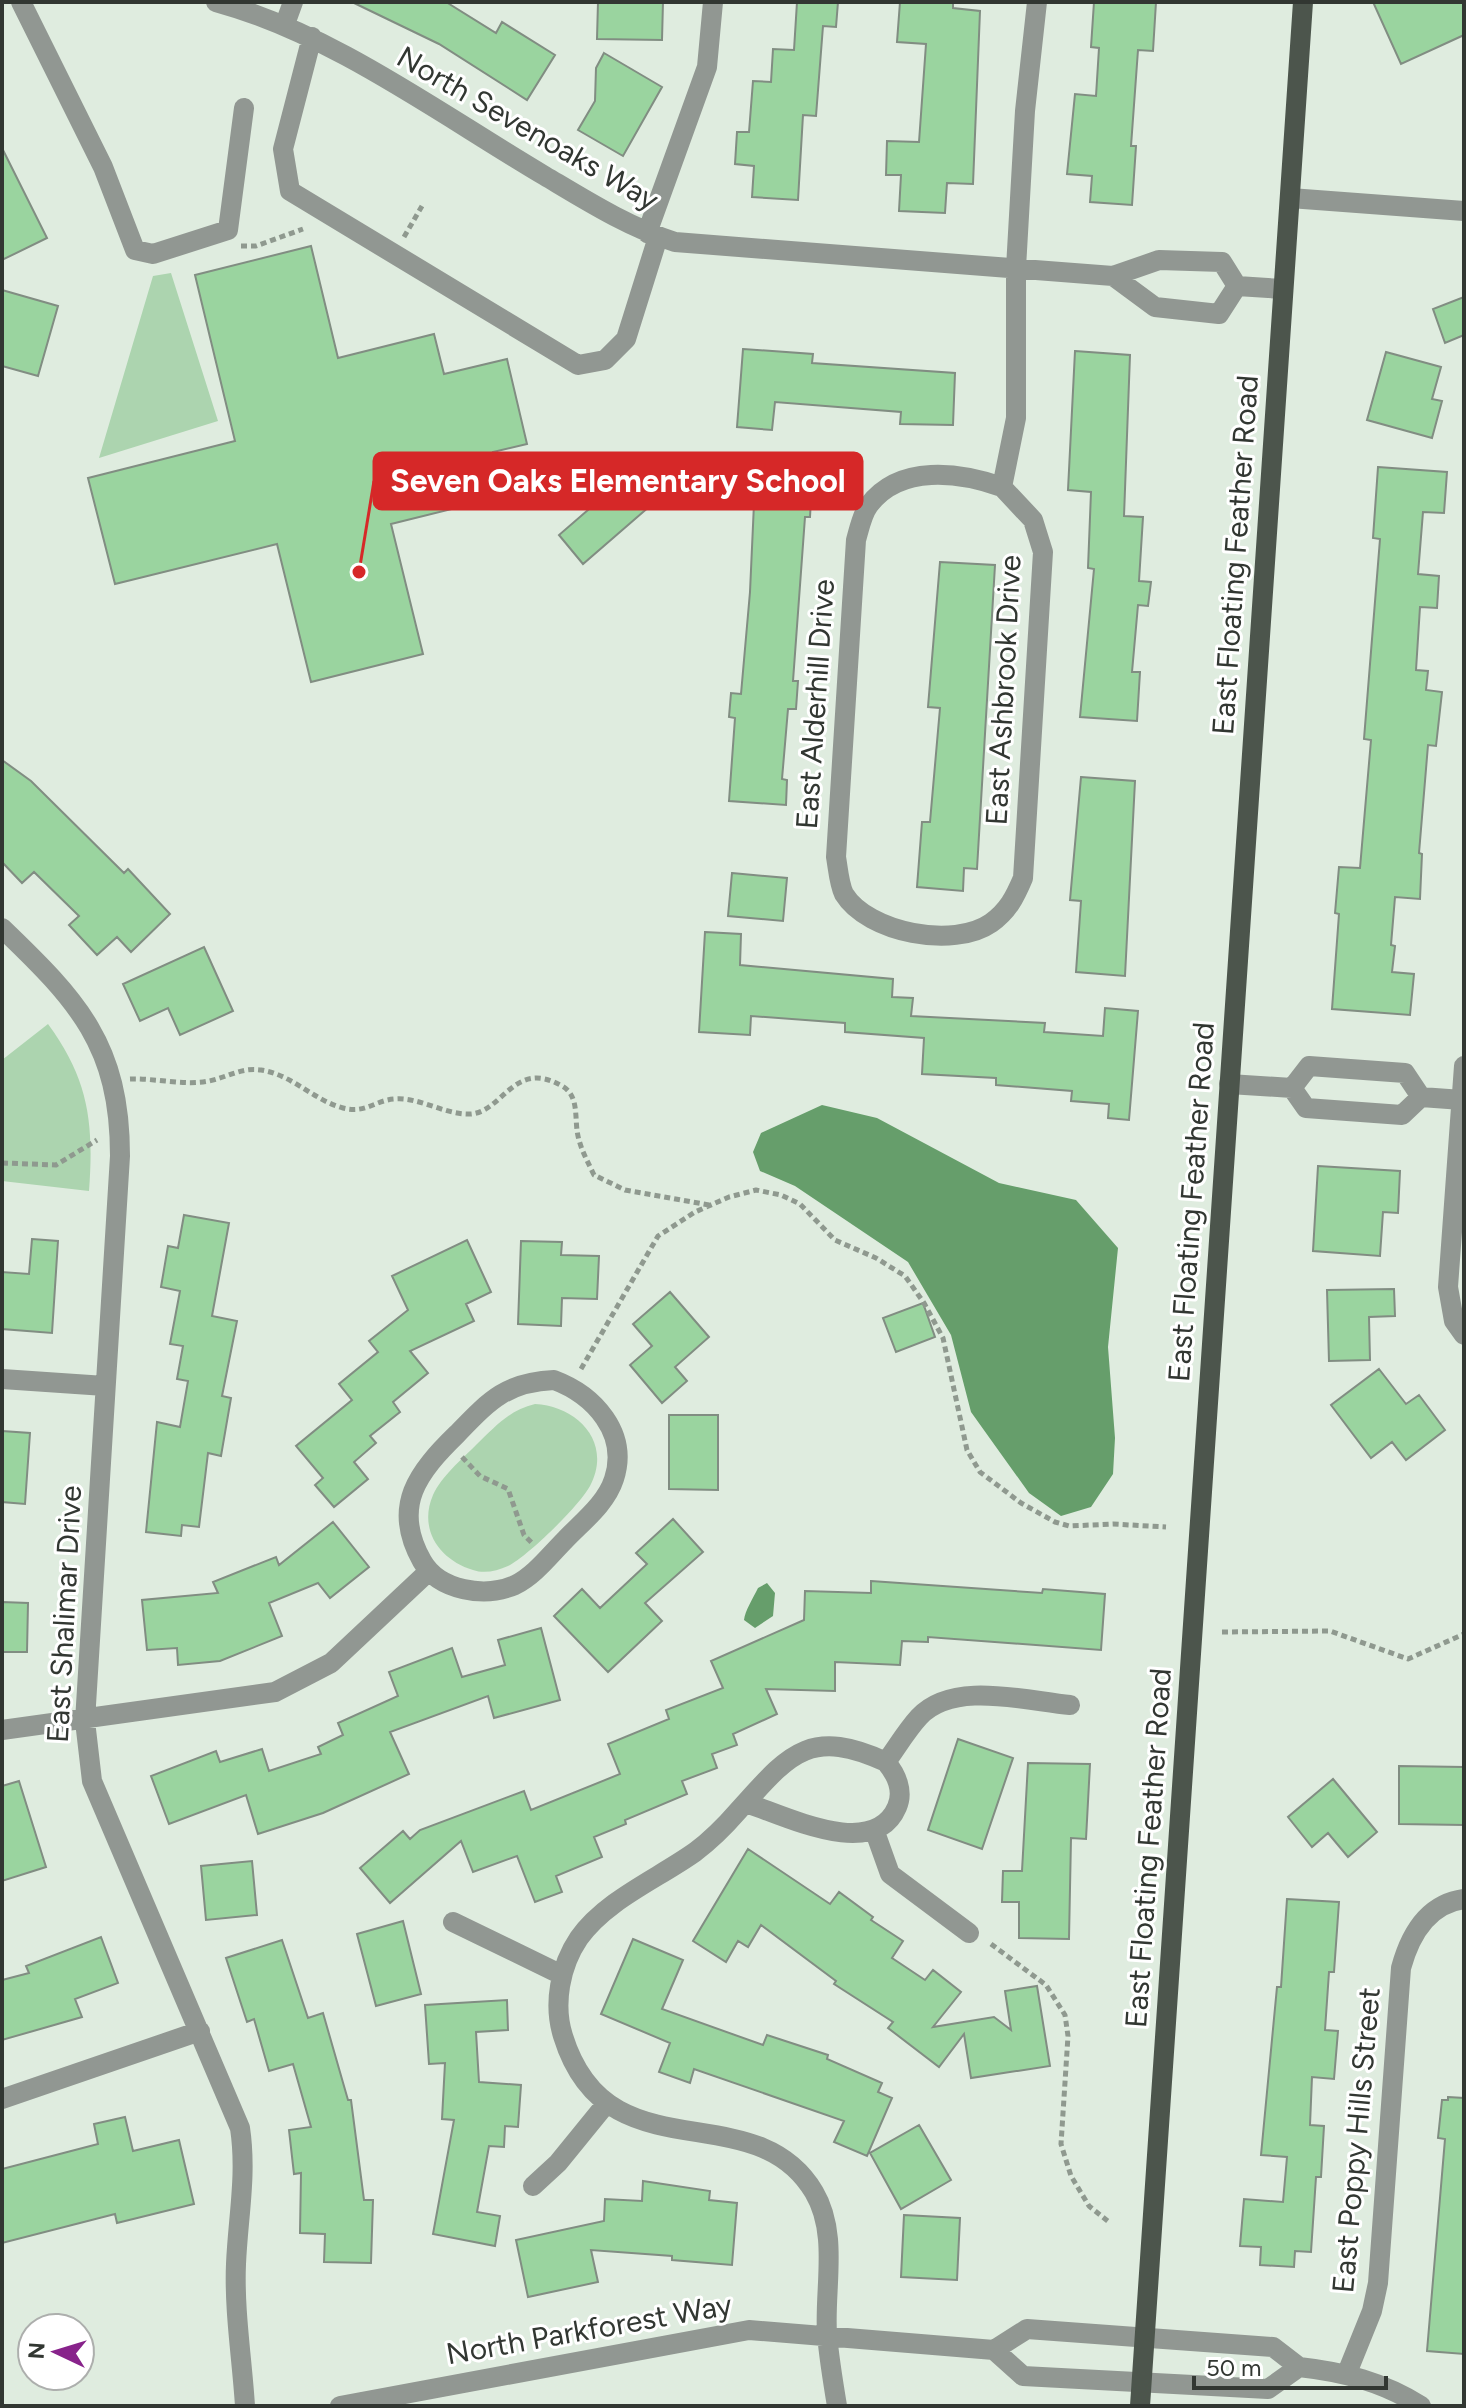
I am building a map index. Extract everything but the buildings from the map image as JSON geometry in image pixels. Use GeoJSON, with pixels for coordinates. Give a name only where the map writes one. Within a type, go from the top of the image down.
{"type":"FeatureCollection","features":[{"type":"Feature","properties":{"kind":"main road","name":"East Floating Feather Road"},"geometry":{"type":"LineString","coordinates":[[1140,2406],[1303,2]]}},
{"type":"Feature","properties":{"kind":"street"},"geometry":{"type":"LineString","coordinates":[[2,8],[20,2],[103,167],[135,250],[153,254],[228,230],[244,108]]}},
{"type":"Feature","properties":{"kind":"street","name":"North Sevenoaks Way"},"geometry":{"type":"LineString","coordinates":[[216,2],[285,24],[312,37],[652,235],[704,247],[1113,276],[1159,260],[1222,262],[1237,286]]}},
{"type":"Feature","properties":{"kind":"street"},"geometry":{"type":"LineString","coordinates":[[285,24],[293,2]]}},
{"type":"Feature","properties":{"kind":"street"},"geometry":{"type":"LineString","coordinates":[[312,37],[283,149],[290,191],[578,365],[605,360],[626,339],[652,235],[707,67],[713,2]]}},
{"type":"Feature","properties":{"kind":"street"},"geometry":{"type":"LineString","coordinates":[[1002,487],[1016,418],[1016,268],[1025,111],[1037,2]]}},
{"type":"Feature","properties":{"kind":"street"},"geometry":{"type":"LineString","coordinates":[[1290,198],[1464,211]]}},
{"type":"Feature","properties":{"kind":"street"},"geometry":{"type":"LineString","coordinates":[[1113,276],[1155,307],[1219,314],[1237,286],[1283,289]]}},
{"type":"Feature","properties":{"kind":"street","name":"East Alderhill Drive"},"geometry":{"type":"LineString","coordinates":[[989,925],[954,935],[898,931],[867,920],[843,892],[836,857],[856,540],[867,507],[891,485],[919,475],[974,477],[1002,487]]}},
{"type":"Feature","properties":{"kind":"street","name":"East Ashbrook Drive"},"geometry":{"type":"LineString","coordinates":[[989,925],[1011,906],[1023,878],[1043,552],[1033,520],[1002,487]]}},
{"type":"Feature","properties":{"kind":"street","name":"East Shalimar Drive"},"geometry":{"type":"LineString","coordinates":[[2,928],[65,990],[83,1014],[112,1082],[120,1126],[85,1721],[92,1781],[230,2100],[245,2158],[236,2266],[245,2406]]}},
{"type":"Feature","properties":{"kind":"street"},"geometry":{"type":"LineString","coordinates":[[1292,1088],[1309,1066],[1405,1073],[1421,1097]]}},
{"type":"Feature","properties":{"kind":"street"},"geometry":{"type":"LineString","coordinates":[[1459,1328],[1448,1287],[1464,1066]]}},
{"type":"Feature","properties":{"kind":"street"},"geometry":{"type":"LineString","coordinates":[[1229,1084],[1292,1088]]}},
{"type":"Feature","properties":{"kind":"street"},"geometry":{"type":"LineString","coordinates":[[1292,1088],[1306,1108],[1402,1115],[1421,1097],[1462,1100]]}},
{"type":"Feature","properties":{"kind":"street"},"geometry":{"type":"LineString","coordinates":[[2,1379],[105,1386]]}},
{"type":"Feature","properties":{"kind":"street"},"geometry":{"type":"LineString","coordinates":[[554,1380],[573,1387],[596,1405],[609,1422],[616,1447],[614,1478],[600,1504],[534,1572],[515,1585],[491,1591],[452,1586],[428,1572],[416,1551],[409,1525],[411,1494],[423,1468],[492,1399],[529,1381],[554,1380]]}},
{"type":"Feature","properties":{"kind":"street"},"geometry":{"type":"LineString","coordinates":[[2,1730],[244,1699],[275,1692],[304,1680],[331,1663],[428,1572]]}},
{"type":"Feature","properties":{"kind":"street"},"geometry":{"type":"LineString","coordinates":[[886,1762],[921,1715],[943,1700],[967,1696],[1070,1705]]}},
{"type":"Feature","properties":{"kind":"street"},"geometry":{"type":"LineString","coordinates":[[746,1803],[848,1835],[875,1832],[891,1819],[899,1802],[899,1786],[886,1762],[834,1746],[809,1747],[785,1760],[698,1850],[597,1917],[578,1940],[562,1975],[558,2002],[560,2027],[569,2056],[584,2082],[606,2104],[636,2121],[748,2142],[790,2165],[813,2191],[827,2224],[827,2334],[837,2406]]}},
{"type":"Feature","properties":{"kind":"street"},"geometry":{"type":"LineString","coordinates":[[875,1832],[890,1874],[969,1933]]}},
{"type":"Feature","properties":{"kind":"street","name":"East Poppy Hills Street"},"geometry":{"type":"LineString","coordinates":[[1347,2373],[1372,2311],[1378,2283],[1401,1968],[1409,1939],[1427,1915],[1452,1901],[1464,1899]]}},
{"type":"Feature","properties":{"kind":"street"},"geometry":{"type":"LineString","coordinates":[[453,1922],[562,1975]]}},
{"type":"Feature","properties":{"kind":"street"},"geometry":{"type":"LineString","coordinates":[[2,2099],[200,2031]]}},
{"type":"Feature","properties":{"kind":"street"},"geometry":{"type":"LineString","coordinates":[[533,2186],[558,2163],[606,2104]]}},
{"type":"Feature","properties":{"kind":"street"},"geometry":{"type":"LineString","coordinates":[[1299,2367],[1268,2389],[1142,2383],[1023,2376],[994,2350],[1027,2329],[1273,2347],[1299,2367],[1347,2373],[1386,2387],[1421,2406]]}},
{"type":"Feature","properties":{"kind":"street","name":"North Parkforest Way"},"geometry":{"type":"LineString","coordinates":[[340,2406],[749,2330],[994,2350]]}},
{"type":"Feature","properties":{"kind":"path"},"geometry":{"type":"LineString","coordinates":[[232,247],[256,246],[303,229]]}},
{"type":"Feature","properties":{"kind":"path"},"geometry":{"type":"LineString","coordinates":[[112,1082],[132,1078],[207,1082],[247,1068],[286,1077],[325,1103],[348,1109],[373,1108],[394,1099],[469,1115],[488,1107],[514,1083],[536,1079],[549,1081],[562,1086],[574,1100],[578,1134],[594,1175],[625,1190],[710,1205]]}},
{"type":"Feature","properties":{"kind":"path"},"geometry":{"type":"LineString","coordinates":[[2,1163],[56,1165],[120,1126]]}},
{"type":"Feature","properties":{"kind":"path"},"geometry":{"type":"LineString","coordinates":[[579,1372],[658,1236],[710,1205],[756,1190],[792,1199],[835,1240],[876,1258],[905,1276],[932,1315],[943,1338],[971,1459],[1004,1491],[1055,1522],[1069,1526],[1113,1524],[1166,1527]]}},
{"type":"Feature","properties":{"kind":"path"},"geometry":{"type":"LineString","coordinates":[[461,1456],[480,1476],[508,1489],[524,1535],[535,1547]]}},
{"type":"Feature","properties":{"kind":"path"},"geometry":{"type":"LineString","coordinates":[[1222,1632],[1330,1631],[1408,1659],[1464,1634]]}},
{"type":"Feature","properties":{"kind":"path"},"geometry":{"type":"LineString","coordinates":[[991,1944],[1046,1985],[1065,2015],[1068,2036],[1061,2144],[1071,2176],[1089,2206],[1109,2222]]}},
{"type":"Feature","properties":{"kind":"shaded area"},"geometry":{"type":"Polygon","coordinates":[[[171,273],[218,421],[99,458],[153,276],[171,273]]]}},
{"type":"Feature","properties":{"kind":"shaded area"},"geometry":{"type":"Polygon","coordinates":[[[48,1024],[72,1064],[86,1103],[90,1144],[89,1191],[2,1181],[2,1060],[48,1024]]]}},
{"type":"Feature","properties":{"kind":"shaded area"},"geometry":{"type":"Polygon","coordinates":[[[822,1105],[877,1118],[999,1183],[1076,1200],[1118,1248],[1108,1347],[1115,1438],[1113,1474],[1091,1507],[1061,1516],[1029,1493],[971,1412],[951,1335],[908,1262],[795,1186],[760,1171],[753,1152],[761,1133],[822,1105]]]}},
{"type":"Feature","properties":{"kind":"shaded area"},"geometry":{"type":"Polygon","coordinates":[[[535,1404],[565,1411],[587,1429],[597,1455],[590,1486],[565,1517],[517,1561],[486,1572],[461,1565],[442,1551],[430,1531],[429,1508],[433,1495],[452,1468],[496,1426],[517,1410],[535,1404]]]}},
{"type":"Feature","properties":{"kind":"shaded area"},"geometry":{"type":"Polygon","coordinates":[[[767,1583],[775,1593],[773,1616],[755,1628],[744,1620],[745,1616],[758,1588],[767,1583]]]}},
{"type":"Feature","properties":{"kind":"place","name":"Seven Oaks Elementary School"},"geometry":{"type":"Point","coordinates":[359,572]}}]}
